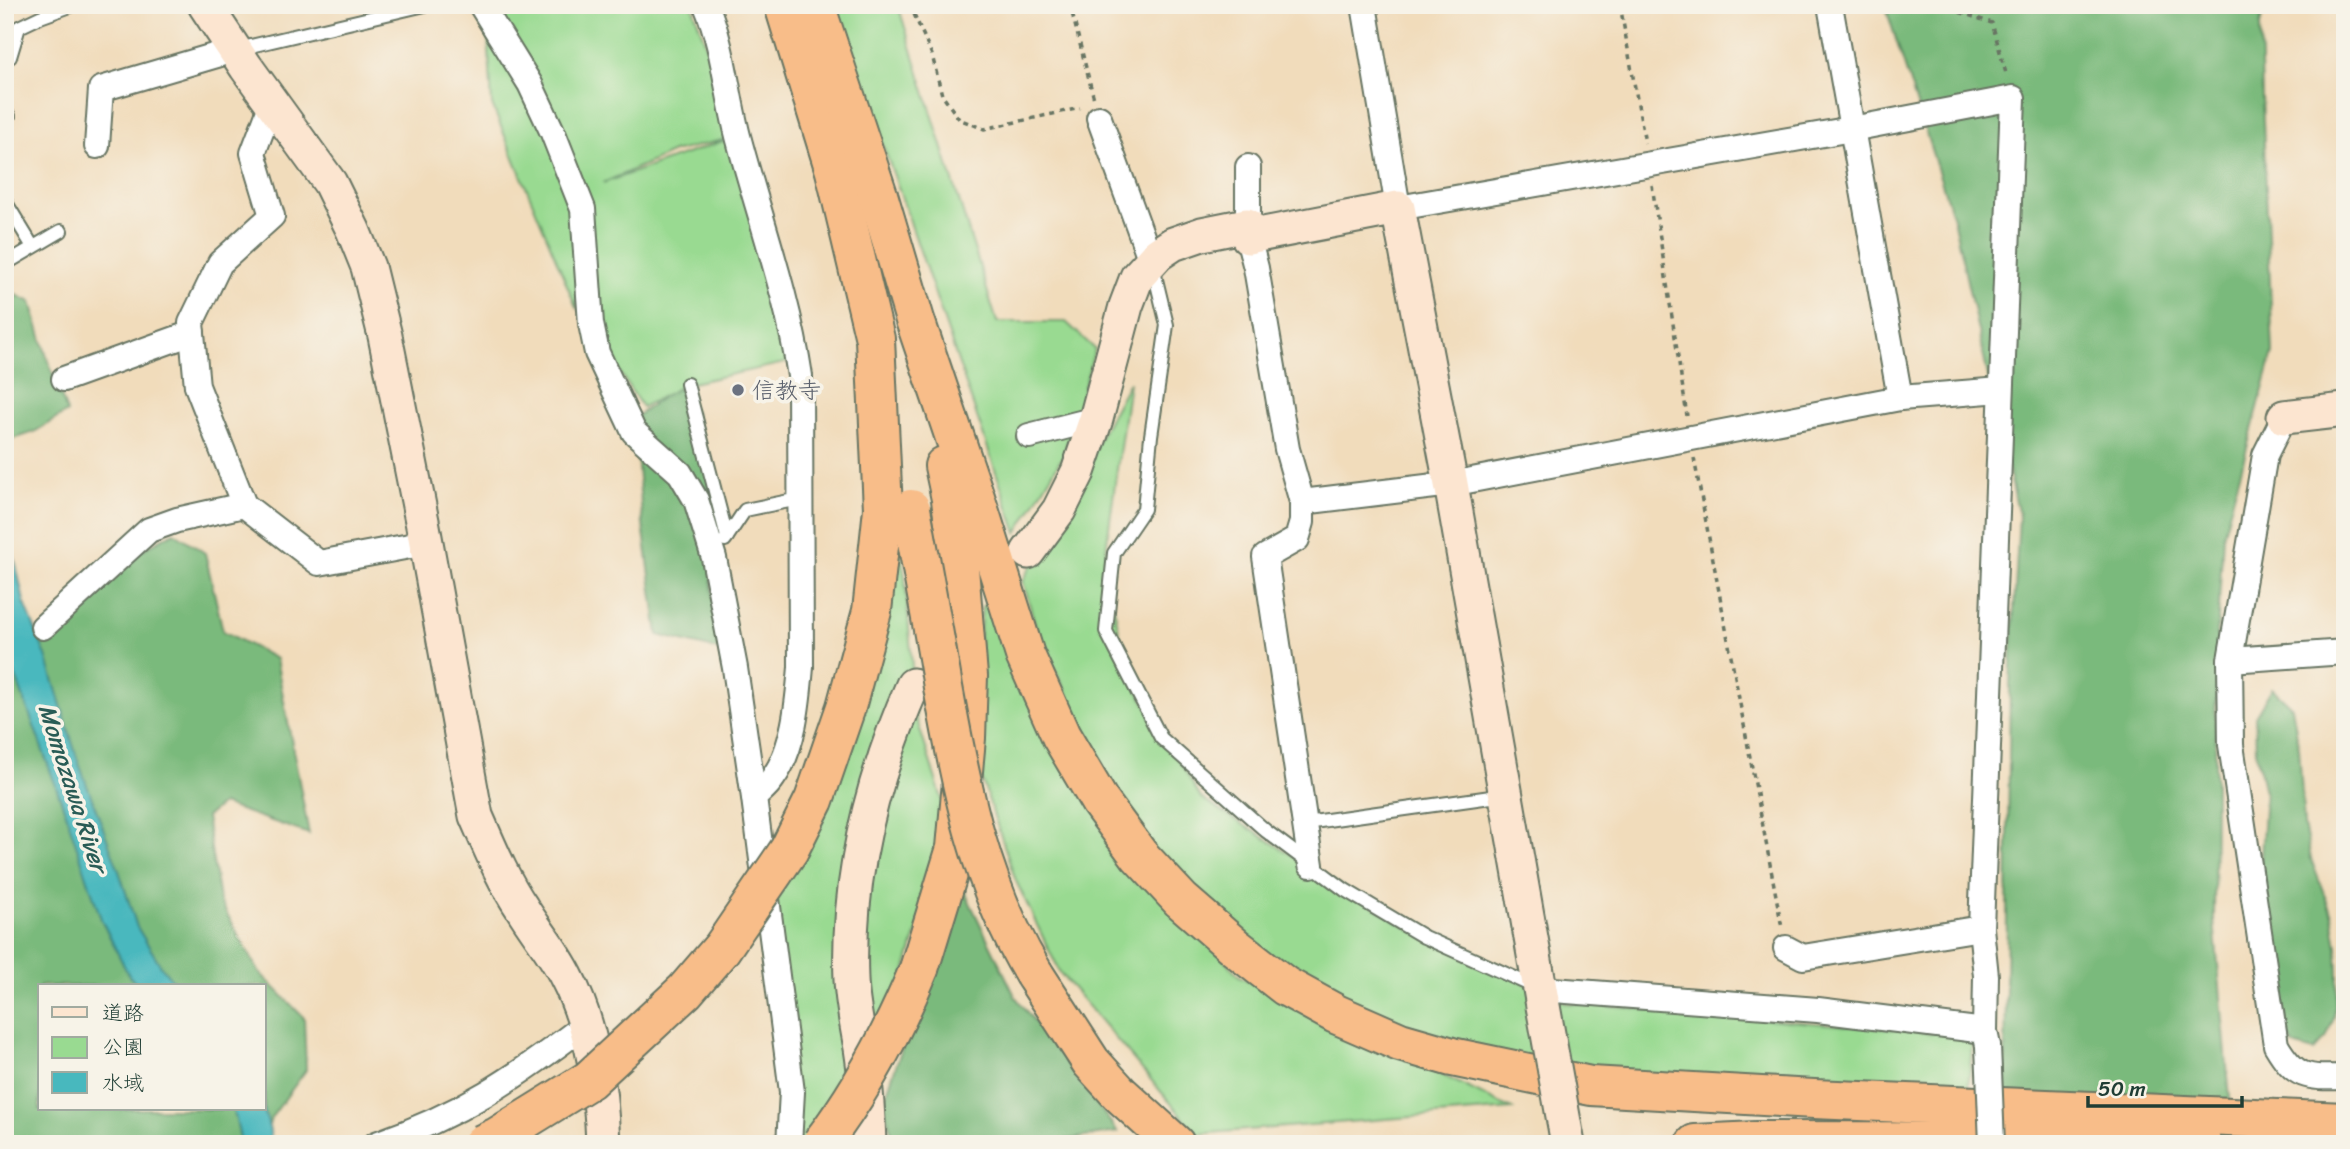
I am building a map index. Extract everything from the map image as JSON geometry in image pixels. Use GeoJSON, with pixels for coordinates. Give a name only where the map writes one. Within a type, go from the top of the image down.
{"type":"FeatureCollection","features":[{"type":"Feature","properties":{"kind":"highway"},"geometry":{"type":"LineString","coordinates":[[784,5],[835,171],[875,339],[897,509],[961,786],[980,855],[1003,916],[1034,974],[1091,1062],[1120,1094],[1162,1132]]}},
{"type":"Feature","properties":{"kind":"highway"},"geometry":{"type":"LineString","coordinates":[[815,5],[1025,654],[1062,736],[1100,802],[1139,855],[1181,900],[1235,947],[1286,986],[1336,1013],[1400,1042],[1452,1058],[1591,1086],[1814,1099],[2345,1122]]}},
{"type":"Feature","properties":{"kind":"highway"},"geometry":{"type":"LineString","coordinates":[[821,1144],[847,1111],[895,1027],[919,969],[956,848],[966,738],[968,677],[951,499],[915,320]]}},
{"type":"Feature","properties":{"kind":"highway"},"geometry":{"type":"LineString","coordinates":[[482,1144],[589,1080],[685,991],[722,948],[789,850],[814,800],[846,707],[897,509]]}},
{"type":"Feature","properties":{"kind":"highway"},"geometry":{"type":"LineString","coordinates":[[1695,1144],[1921,1140],[2289,1144]]}},
{"type":"Feature","properties":{"kind":"street"},"geometry":{"type":"LineString","coordinates":[[205,5],[234,50],[330,183],[368,267],[385,336],[426,543],[476,816],[495,860],[520,906],[566,976],[586,1024],[602,1100],[603,1144]]}},
{"type":"Feature","properties":{"kind":"street"},"geometry":{"type":"LineString","coordinates":[[481,5],[530,84],[558,144],[583,209],[591,324],[597,353],[634,432],[680,473],[696,500],[714,558],[735,668],[754,798],[792,1092],[789,1144]]}},
{"type":"Feature","properties":{"kind":"street"},"geometry":{"type":"LineString","coordinates":[[706,5],[724,68],[738,135],[793,329],[800,376],[801,667],[797,708],[787,748],[774,778],[754,798]]}},
{"type":"Feature","properties":{"kind":"street"},"geometry":{"type":"LineString","coordinates":[[1364,5],[1398,208],[1451,484],[1568,1144]]}},
{"type":"Feature","properties":{"kind":"street"},"geometry":{"type":"LineString","coordinates":[[1830,5],[1900,398]]}},
{"type":"Feature","properties":{"kind":"street"},"geometry":{"type":"LineString","coordinates":[[97,146],[101,89],[234,50]]}},
{"type":"Feature","properties":{"kind":"street"},"geometry":{"type":"LineString","coordinates":[[1248,237],[2013,98],[1981,928],[1986,976],[1992,1144]]}},
{"type":"Feature","properties":{"kind":"street"},"geometry":{"type":"LineString","coordinates":[[272,103],[253,153],[272,216],[220,263],[191,323],[197,386],[244,505],[318,563],[426,543]]}},
{"type":"Feature","properties":{"kind":"street"},"geometry":{"type":"LineString","coordinates":[[1099,118],[1151,261]]}},
{"type":"Feature","properties":{"kind":"street"},"geometry":{"type":"LineString","coordinates":[[1248,167],[1248,237]]}},
{"type":"Feature","properties":{"kind":"street"},"geometry":{"type":"LineString","coordinates":[[1028,552],[1059,510],[1078,472],[1096,419],[1126,306],[1137,277],[1158,254],[1174,244],[1202,234],[1247,225],[1287,449],[1302,502],[1302,522],[1297,539],[1265,558],[1311,865]]}},
{"type":"Feature","properties":{"kind":"street"},"geometry":{"type":"LineString","coordinates":[[64,379],[192,333]]}},
{"type":"Feature","properties":{"kind":"street"},"geometry":{"type":"LineString","coordinates":[[1302,502],[1451,484],[1900,398],[2001,390]]}},
{"type":"Feature","properties":{"kind":"street"},"geometry":{"type":"LineString","coordinates":[[2345,410],[2284,417],[2265,455],[2230,660],[2231,745],[2276,1045],[2287,1064],[2308,1077],[2345,1077]]}},
{"type":"Feature","properties":{"kind":"street"},"geometry":{"type":"LineString","coordinates":[[1029,436],[1096,419]]}},
{"type":"Feature","properties":{"kind":"street"},"geometry":{"type":"LineString","coordinates":[[43,627],[149,530],[177,520],[244,505]]}},
{"type":"Feature","properties":{"kind":"street"},"geometry":{"type":"LineString","coordinates":[[2230,660],[2345,652]]}},
{"type":"Feature","properties":{"kind":"street"},"geometry":{"type":"LineString","coordinates":[[869,1144],[861,1049],[851,981],[851,925],[860,850],[880,771],[913,685]]}},
{"type":"Feature","properties":{"kind":"street"},"geometry":{"type":"LineString","coordinates":[[1786,948],[1802,957],[1981,928]]}},
{"type":"Feature","properties":{"kind":"street"},"geometry":{"type":"LineString","coordinates":[[1542,998],[1818,1010],[1987,1038]]}},
{"type":"Feature","properties":{"kind":"street"},"geometry":{"type":"LineString","coordinates":[[376,1144],[465,1107],[538,1061],[586,1024]]}},
{"type":"Feature","properties":{"kind":"lane"},"geometry":{"type":"LineString","coordinates":[[5,60],[10,57],[19,27],[74,5]]}},
{"type":"Feature","properties":{"kind":"lane"},"geometry":{"type":"LineString","coordinates":[[234,50],[425,5]]}},
{"type":"Feature","properties":{"kind":"lane"},"geometry":{"type":"LineString","coordinates":[[5,201],[33,247]]}},
{"type":"Feature","properties":{"kind":"lane"},"geometry":{"type":"LineString","coordinates":[[5,264],[61,230]]}},
{"type":"Feature","properties":{"kind":"lane"},"geometry":{"type":"LineString","coordinates":[[1151,261],[1167,325],[1151,436],[1144,509],[1114,553],[1106,631],[1161,738],[1266,831],[1345,890],[1424,937],[1542,998]]}},
{"type":"Feature","properties":{"kind":"lane"},"geometry":{"type":"LineString","coordinates":[[687,384],[727,537]]}},
{"type":"Feature","properties":{"kind":"lane"},"geometry":{"type":"LineString","coordinates":[[714,558],[745,510],[799,499]]}},
{"type":"Feature","properties":{"kind":"lane"},"geometry":{"type":"LineString","coordinates":[[1306,823],[1506,794]]}},
{"type":"Feature","properties":{"kind":"path"},"geometry":{"type":"LineString","coordinates":[[910,5],[932,55],[942,95],[959,119],[984,129],[1101,104],[1099,118]]}},
{"type":"Feature","properties":{"kind":"path"},"geometry":{"type":"LineString","coordinates":[[1070,5],[1099,118]]}},
{"type":"Feature","properties":{"kind":"path"},"geometry":{"type":"LineString","coordinates":[[1620,5],[1649,165],[1690,439],[1786,948]]}},
{"type":"Feature","properties":{"kind":"path"},"geometry":{"type":"LineString","coordinates":[[1955,5],[1956,12],[1992,23],[2013,98]]}},
{"type":"Feature","properties":{"kind":"green space"},"geometry":{"type":"Polygon","coordinates":[[[472,5],[692,5],[738,136],[789,362],[687,384],[642,407],[593,332],[586,198],[577,309],[492,105],[488,35],[472,5]],[[726,140],[673,152],[603,183],[726,140]]]}},
{"type":"Feature","properties":{"kind":"green space"},"geometry":{"type":"Polygon","coordinates":[[[831,5],[898,5],[997,322],[1066,322],[1095,349],[1064,454],[1017,533],[896,181],[831,5]]]}},
{"type":"Feature","properties":{"kind":"green space"},"geometry":{"type":"Polygon","coordinates":[[[1885,5],[2264,5],[2260,26],[2273,353],[2223,536],[2216,653],[2214,920],[2234,1144],[2004,1144],[2010,684],[2019,516],[1953,218],[1885,5]]]}},
{"type":"Feature","properties":{"kind":"green space"},"geometry":{"type":"Polygon","coordinates":[[[5,290],[31,302],[67,412],[34,432],[5,442],[5,290]]]}},
{"type":"Feature","properties":{"kind":"green space"},"geometry":{"type":"Polygon","coordinates":[[[1129,382],[1104,564],[1129,675],[1201,798],[1405,926],[1567,1003],[1973,1036],[1968,1088],[1580,1080],[1427,1040],[1252,960],[1134,829],[1038,635],[1023,581],[1129,382]]]}},
{"type":"Feature","properties":{"kind":"green space"},"geometry":{"type":"Polygon","coordinates":[[[678,388],[694,411],[724,527],[708,541],[718,650],[658,635],[642,517],[634,418],[678,388]]]}},
{"type":"Feature","properties":{"kind":"green space"},"geometry":{"type":"Polygon","coordinates":[[[897,530],[905,578],[916,717],[949,821],[899,993],[806,1144],[792,1144],[773,904],[897,530]]]}},
{"type":"Feature","properties":{"kind":"green space"},"geometry":{"type":"Polygon","coordinates":[[[174,532],[205,553],[223,631],[276,659],[309,834],[222,804],[206,817],[219,900],[259,972],[304,1018],[306,1070],[271,1118],[264,1144],[5,1144],[5,587],[41,639],[116,564],[174,532]]]}},
{"type":"Feature","properties":{"kind":"green space"},"geometry":{"type":"Polygon","coordinates":[[[998,603],[1163,890],[1239,976],[1512,1109],[1197,1134],[1060,973],[1016,881],[982,780],[973,714],[982,606],[998,603]]]}},
{"type":"Feature","properties":{"kind":"green space"},"geometry":{"type":"Polygon","coordinates":[[[2272,688],[2292,707],[2299,748],[2304,825],[2311,859],[2332,915],[2337,946],[2338,976],[2334,1018],[2326,1038],[2314,1051],[2293,1045],[2280,1014],[2265,927],[2261,858],[2265,792],[2256,753],[2255,716],[2272,688]]]}},
{"type":"Feature","properties":{"kind":"green space"},"geometry":{"type":"Polygon","coordinates":[[[959,880],[1015,996],[1118,1132],[1038,1144],[895,1144],[883,1104],[959,880]]]}},
{"type":"Feature","properties":{"kind":"water","name":"Momozawa River"},"geometry":{"type":"Polygon","coordinates":[[[5,338],[13,552],[24,601],[46,656],[78,761],[137,927],[175,984],[137,984],[129,976],[101,919],[5,647],[5,338]]]}},
{"type":"Feature","properties":{"kind":"water"},"geometry":{"type":"Polygon","coordinates":[[[232,1110],[264,1110],[271,1144],[241,1144],[232,1110]]]}},
{"type":"Feature","properties":{"kind":"place","name":"信教寺"},"geometry":{"type":"Point","coordinates":[738,390]}}]}
